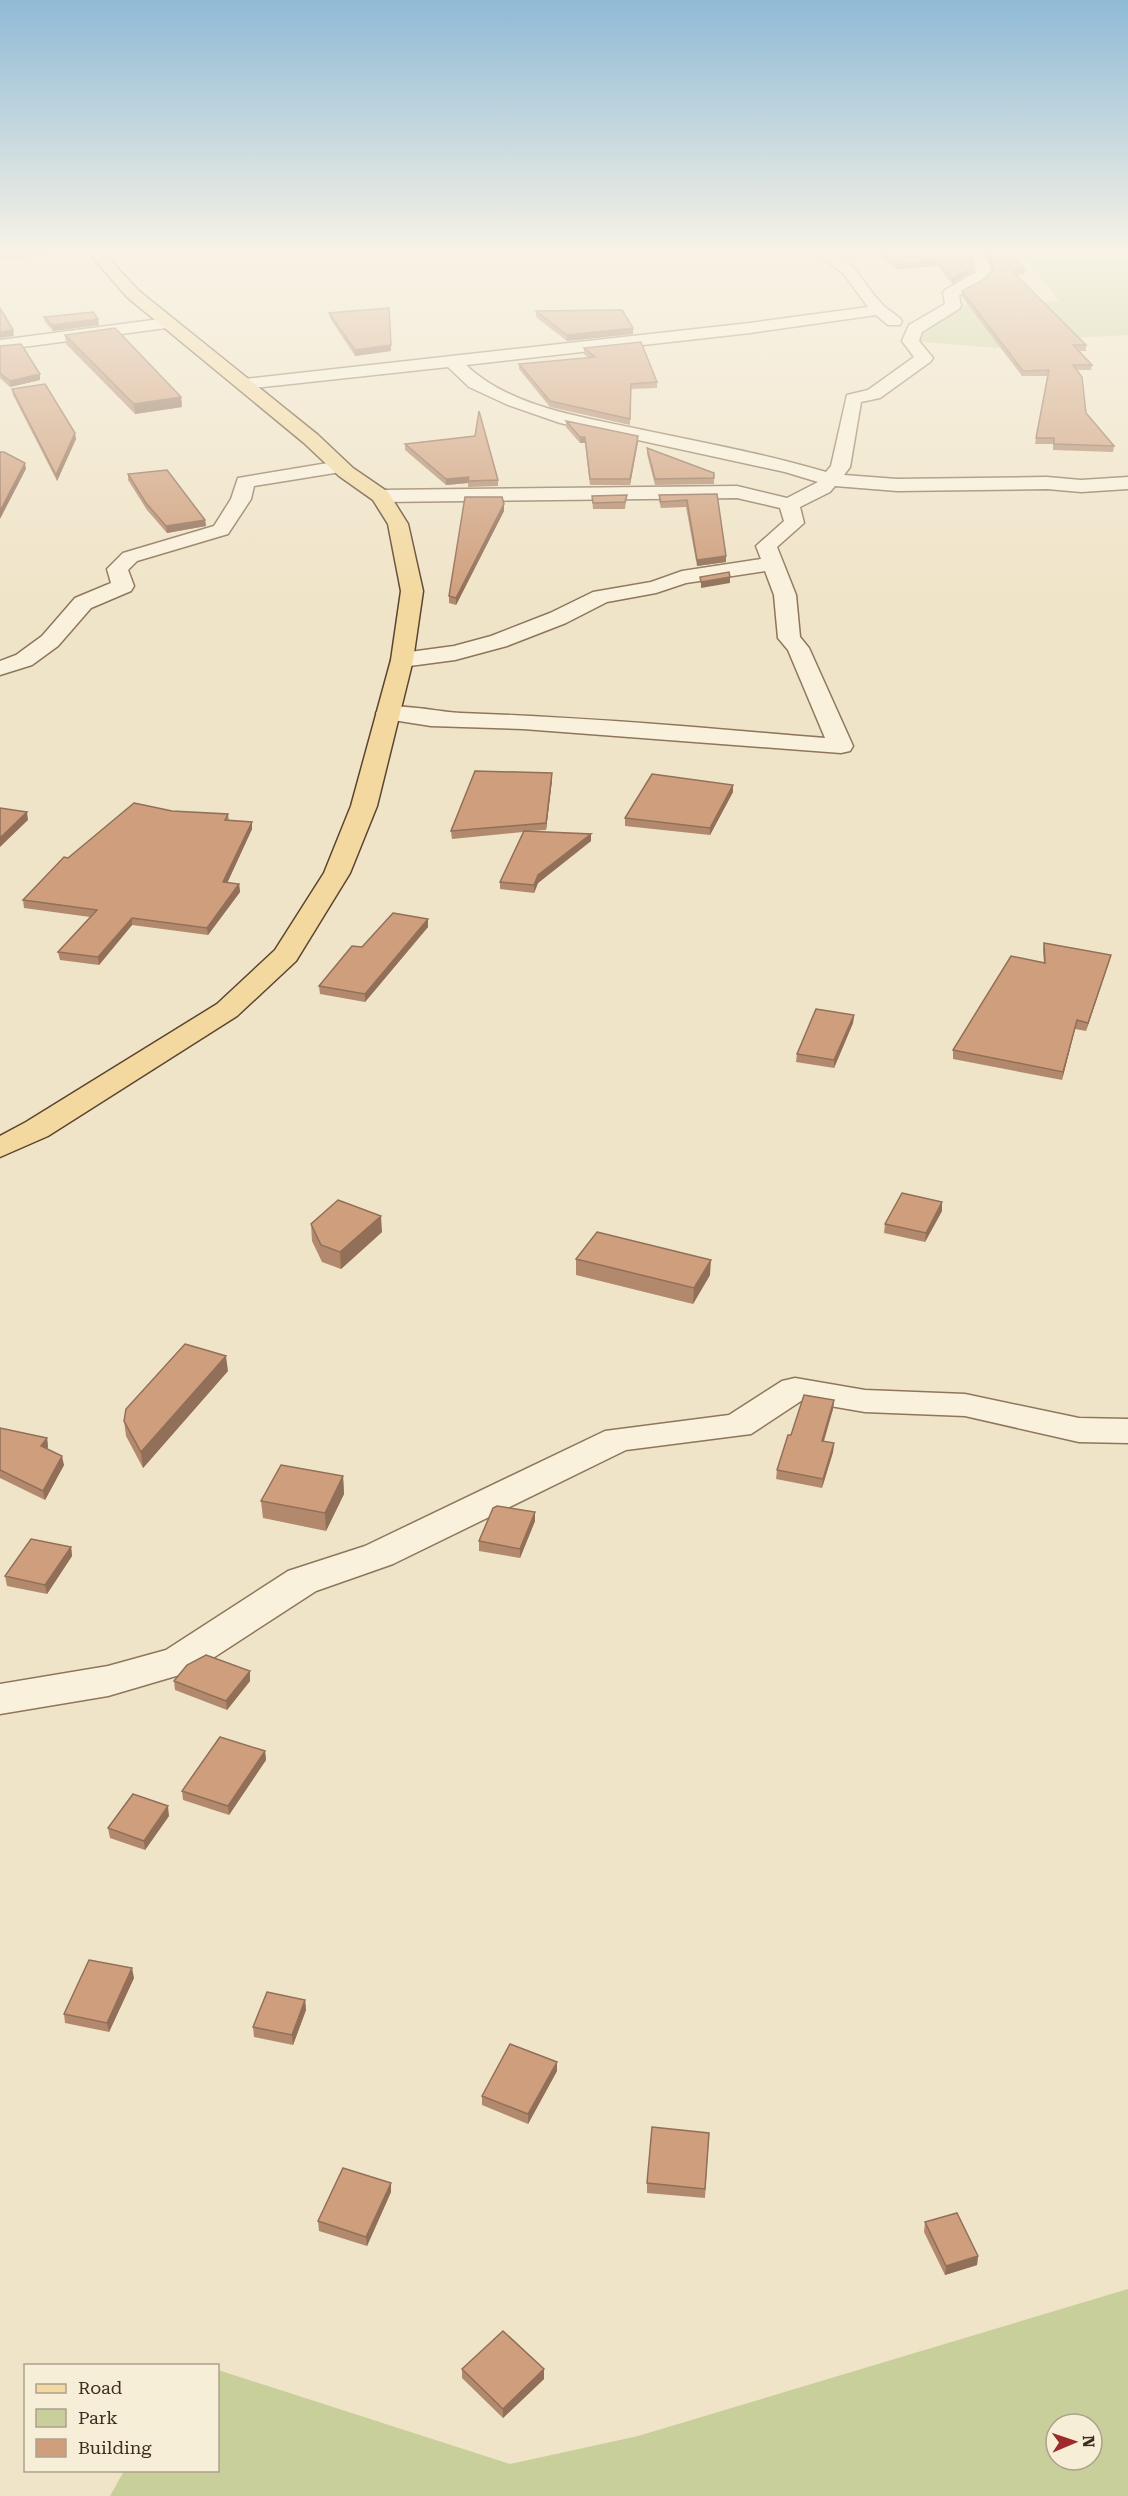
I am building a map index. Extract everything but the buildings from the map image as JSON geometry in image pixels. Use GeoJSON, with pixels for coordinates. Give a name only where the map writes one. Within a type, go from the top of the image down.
{"type":"FeatureCollection","features":[{"type":"Feature","properties":{"kind":"main road"},"geometry":{"type":"LineString","coordinates":[[0,1148],[37,1129],[227,1010],[286,955],[337,873],[364,806],[402,660],[412,591],[398,525],[381,496],[340,467],[311,439],[222,366]]}},
{"type":"Feature","properties":{"kind":"street"},"geometry":{"type":"LineString","coordinates":[[244,384],[402,366]]}},
{"type":"Feature","properties":{"kind":"street"},"geometry":{"type":"LineString","coordinates":[[458,366],[475,383],[514,401],[566,419],[789,467],[832,480],[897,485],[1047,483],[1081,486],[1128,483]]}},
{"type":"Feature","properties":{"kind":"street"},"geometry":{"type":"LineString","coordinates":[[381,496],[737,492],[789,504],[823,488],[832,480],[840,467],[853,399],[874,394],[912,366]]}},
{"type":"Feature","properties":{"kind":"street"},"geometry":{"type":"LineString","coordinates":[[0,668],[24,660],[50,641],[83,603],[123,586],[117,569],[130,557],[221,530],[241,499],[245,483],[340,467]]}},
{"type":"Feature","properties":{"kind":"street"},"geometry":{"type":"LineString","coordinates":[[388,713],[431,719],[523,722],[841,746],[798,648],[789,638],[785,595],[771,564],[766,546],[794,523],[789,504]]}},
{"type":"Feature","properties":{"kind":"street"},"geometry":{"type":"LineString","coordinates":[[402,660],[455,653],[499,641],[558,618],[601,597],[656,587],[682,577],[771,564]]}},
{"type":"Feature","properties":{"kind":"street"},"geometry":{"type":"LineString","coordinates":[[0,1699],[108,1681],[179,1661],[302,1581],[379,1555],[618,1440],[738,1426],[795,1389],[865,1401],[965,1405],[1079,1430],[1128,1431]]}},
{"type":"Feature","properties":{"kind":"green space"},"geometry":{"type":"Polygon","coordinates":[[[1128,2289],[1128,2496],[110,2496],[123,2472],[219,2472],[219,2370],[510,2464],[638,2436],[1128,2289]]]}}]}
